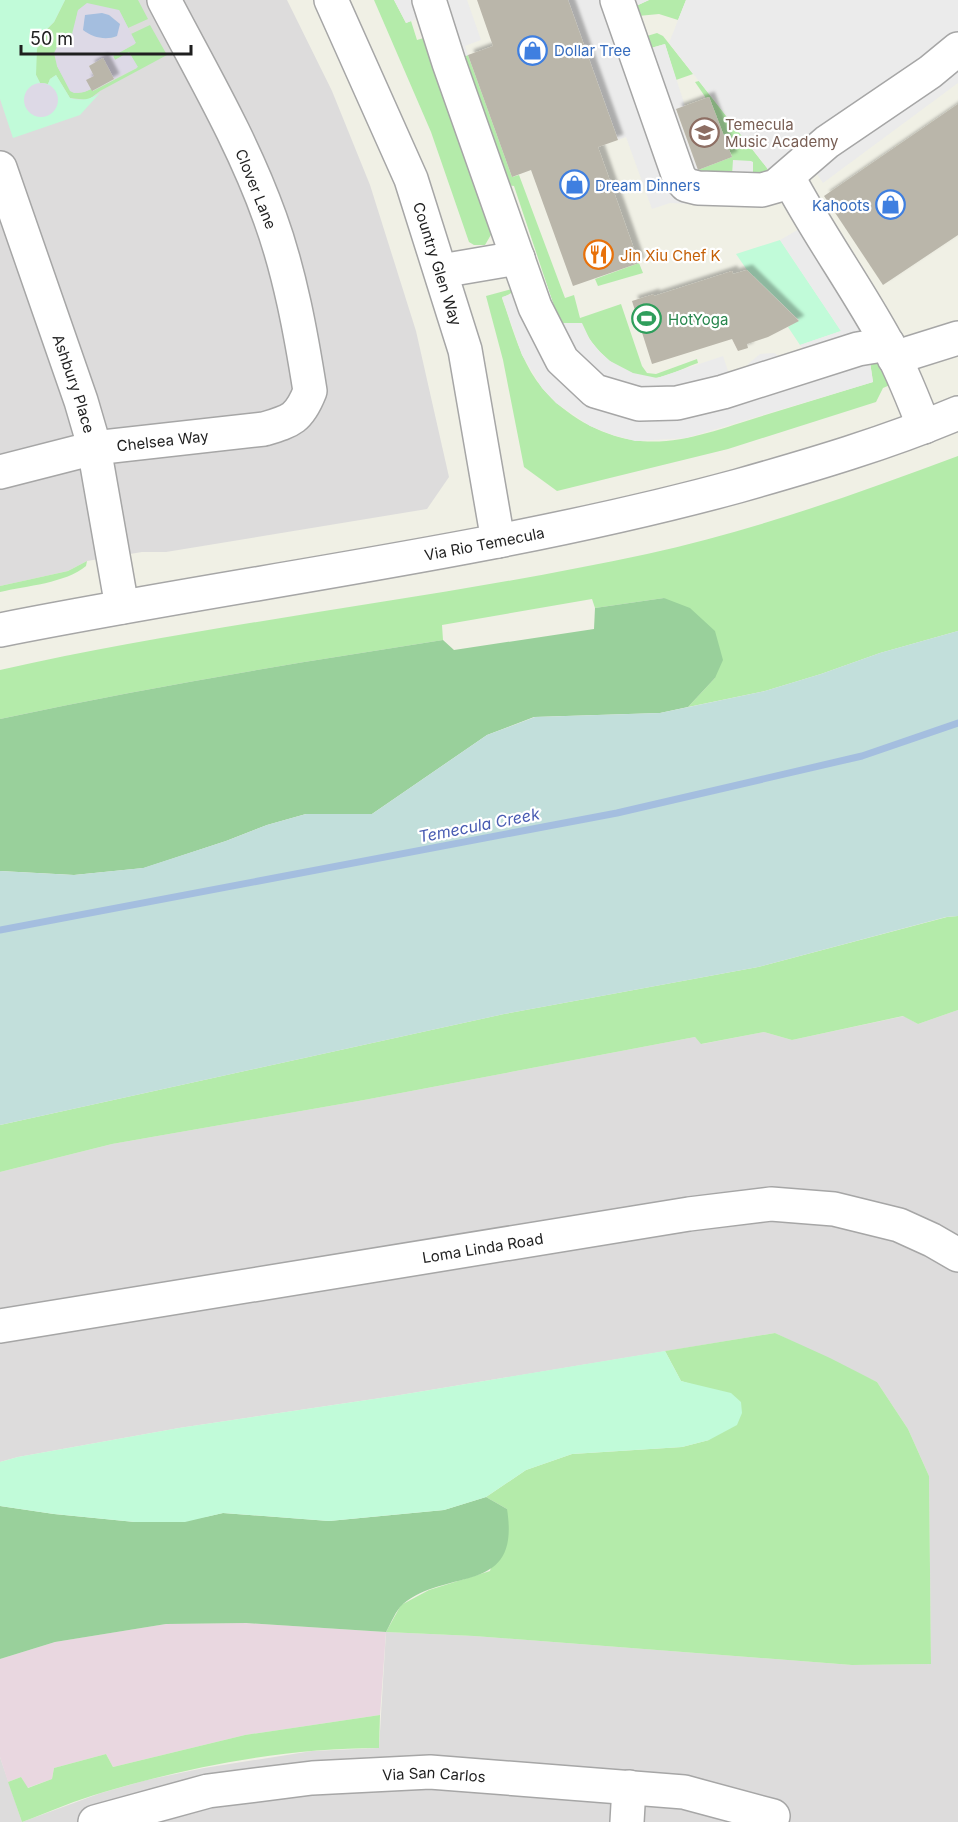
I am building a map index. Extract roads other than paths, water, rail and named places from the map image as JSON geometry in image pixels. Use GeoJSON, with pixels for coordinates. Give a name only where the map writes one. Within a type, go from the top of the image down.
{"type":"FeatureCollection","features":[{"type":"Feature","properties":{"kind":"street","name":"Clover Lane"},"geometry":{"type":"LineString","coordinates":[[164,0],[250,168],[270,219],[284,266],[310,391]]}},
{"type":"Feature","properties":{"kind":"street","name":"Country Glen Way"},"geometry":{"type":"LineString","coordinates":[[331,0],[411,179],[441,272],[465,350],[498,542]]}},
{"type":"Feature","properties":{"kind":"street"},"geometry":{"type":"LineString","coordinates":[[429,0],[449,63],[536,307],[562,360],[595,391],[639,404],[677,403],[723,392],[858,349],[891,351],[958,338]]}},
{"type":"Feature","properties":{"kind":"street"},"geometry":{"type":"LineString","coordinates":[[617,0],[679,177],[686,185],[698,188],[762,190],[776,186],[827,142],[892,99],[958,49]]}},
{"type":"Feature","properties":{"kind":"street","name":"Ashbury Place"},"geometry":{"type":"LineString","coordinates":[[0,168],[81,401],[94,448],[122,607]]}},
{"type":"Feature","properties":{"kind":"street"},"geometry":{"type":"LineString","coordinates":[[788,177],[891,351],[924,427]]}},
{"type":"Feature","properties":{"kind":"street"},"geometry":{"type":"LineString","coordinates":[[441,272],[518,258]]}},
{"type":"Feature","properties":{"kind":"street","name":"Chelsea Way"},"geometry":{"type":"LineString","coordinates":[[0,472],[94,448],[264,429],[291,421],[304,406],[310,391]]}},
{"type":"Feature","properties":{"kind":"street","name":"Via Rio Temecula"},"geometry":{"type":"LineString","coordinates":[[0,630],[498,542],[653,509],[829,460],[958,413]]}},
{"type":"Feature","properties":{"kind":"street","name":"Loma Linda Road"},"geometry":{"type":"LineString","coordinates":[[0,1326],[677,1215],[771,1204],[834,1209],[899,1225],[958,1255]]}},
{"type":"Feature","properties":{"kind":"street","name":"Via San Carlos"},"geometry":{"type":"LineString","coordinates":[[94,1822],[208,1791],[312,1778],[430,1772],[684,1792],[773,1816]]}},
{"type":"Feature","properties":{"kind":"street"},"geometry":{"type":"LineString","coordinates":[[627,1822],[629,1786]]}},
{"type":"Feature","properties":{"kind":"water"},"geometry":{"type":"Polygon","coordinates":[[[102,13],[109,15],[120,24],[117,36],[99,38],[83,30],[85,15],[102,13]]]}},
{"type":"Feature","properties":{"kind":"waterway","name":"Temecula Creek"},"geometry":{"type":"LineString","coordinates":[[0,930],[617,813],[862,756],[958,723]]}},
{"type":"Feature","properties":{"kind":"place","name":"Dollar Tree"},"geometry":{"type":"Point","coordinates":[533,50]}},
{"type":"Feature","properties":{"kind":"place","name":"Temecula Music Academy"},"geometry":{"type":"Point","coordinates":[704,133]}},
{"type":"Feature","properties":{"kind":"place","name":"Dream Dinners"},"geometry":{"type":"Point","coordinates":[574,185]}},
{"type":"Feature","properties":{"kind":"place","name":"Kahoots"},"geometry":{"type":"Point","coordinates":[891,205]}},
{"type":"Feature","properties":{"kind":"place","name":"Jin Xiu Chef K"},"geometry":{"type":"Point","coordinates":[599,255]}},
{"type":"Feature","properties":{"kind":"place","name":"HotYoga"},"geometry":{"type":"Point","coordinates":[647,319]}}]}
